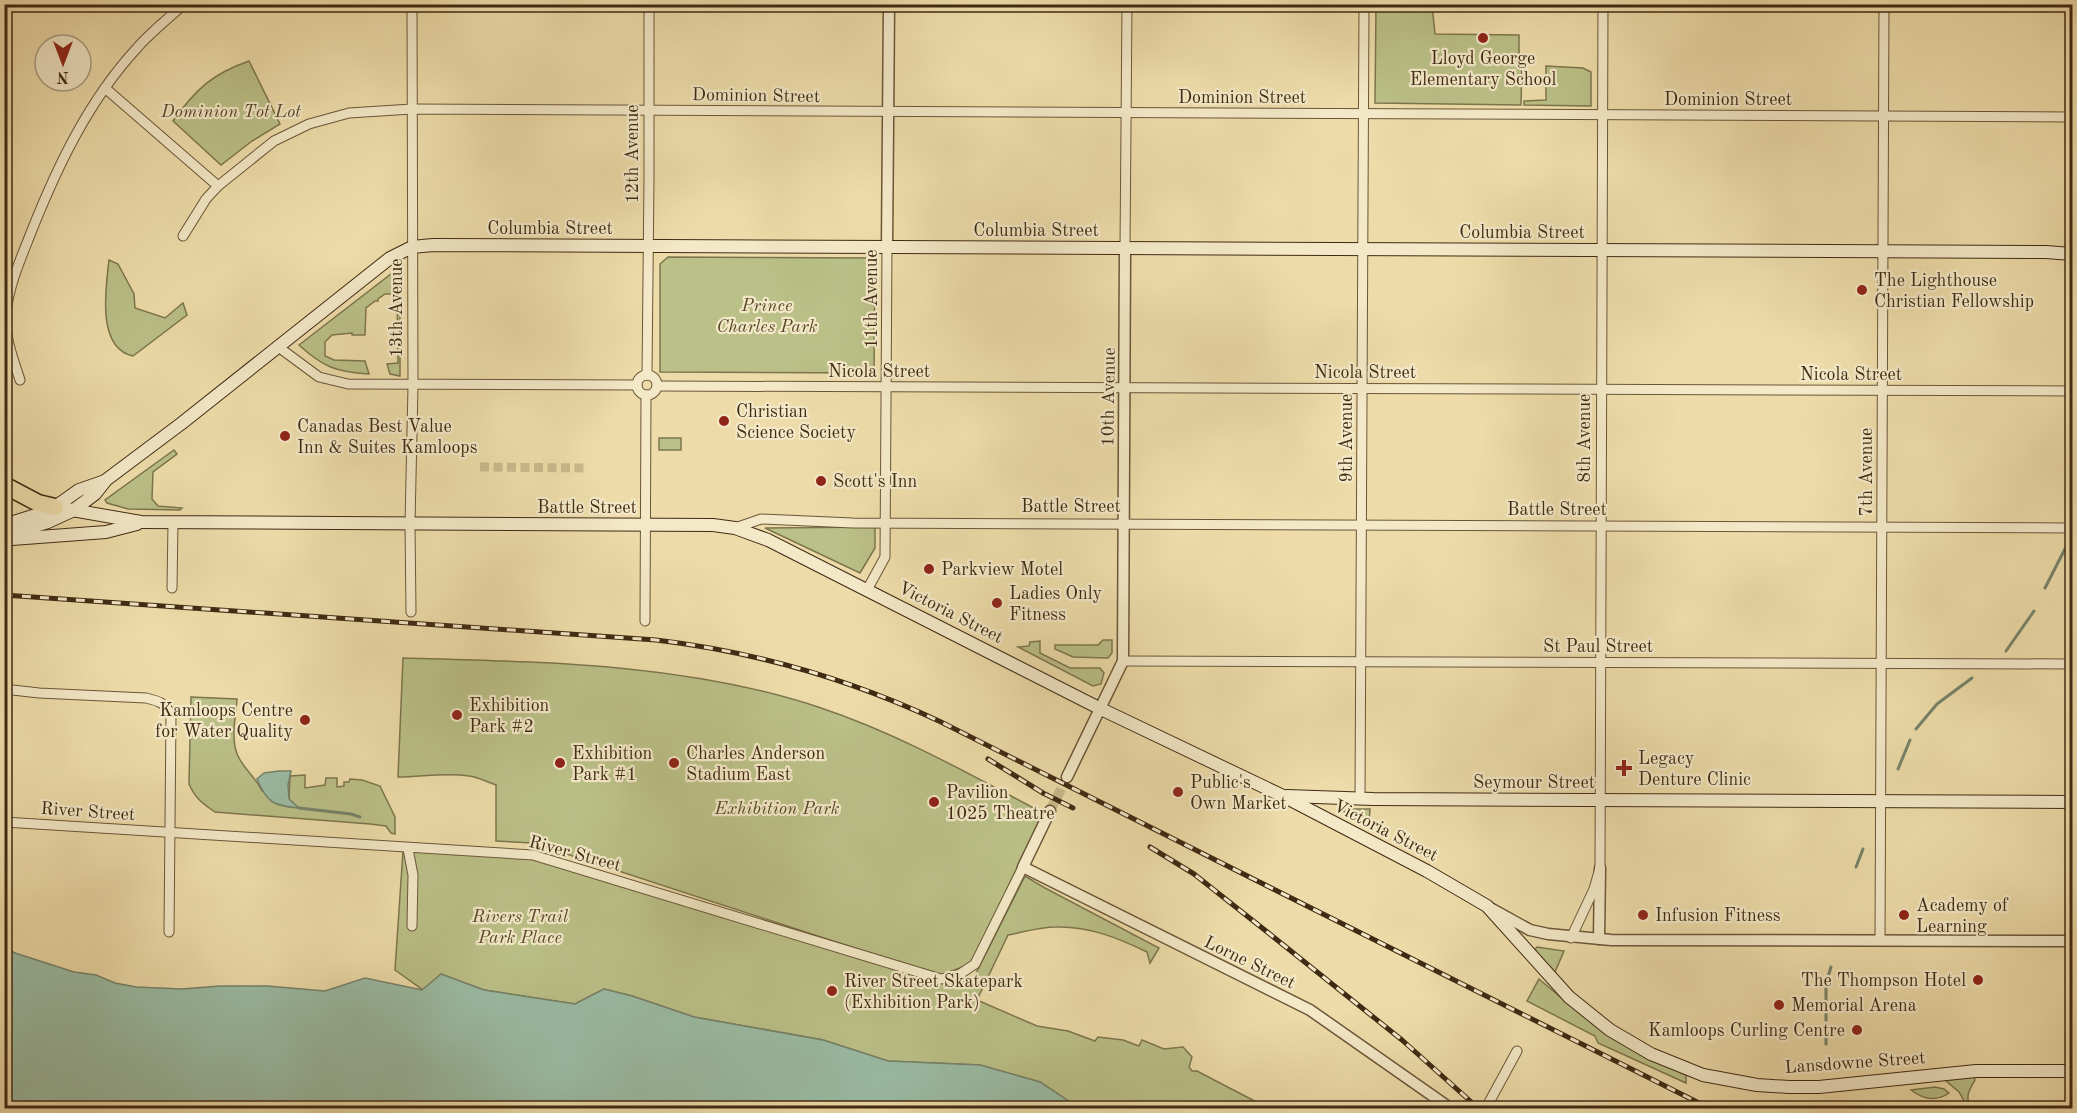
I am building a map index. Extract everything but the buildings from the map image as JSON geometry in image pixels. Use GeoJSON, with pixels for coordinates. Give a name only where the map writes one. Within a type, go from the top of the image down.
{"type":"FeatureCollection","features":[{"type":"Feature","properties":{"kind":"highway"},"geometry":{"type":"LineString","coordinates":[[4,485],[38,503],[55,507]]}},
{"type":"Feature","properties":{"kind":"main road","name":"Columbia Street"},"geometry":{"type":"LineString","coordinates":[[72,511],[95,494],[106,480],[182,423],[390,258],[412,248],[433,245],[1882,251],[2073,254]]}},
{"type":"Feature","properties":{"kind":"main road","name":"Columbia Street"},"geometry":{"type":"LineString","coordinates":[[2046,252],[2073,248]]}},
{"type":"Feature","properties":{"kind":"main road","name":"Columbia Street"},"geometry":{"type":"LineString","coordinates":[[55,507],[79,490],[106,480]]}},
{"type":"Feature","properties":{"kind":"main road","name":"Battle Street"},"geometry":{"type":"LineString","coordinates":[[55,507],[141,522],[173,523],[713,525],[735,528]]}},
{"type":"Feature","properties":{"kind":"main road"},"geometry":{"type":"LineString","coordinates":[[4,525],[55,507]]}},
{"type":"Feature","properties":{"kind":"main road"},"geometry":{"type":"LineString","coordinates":[[4,537],[72,511]]}},
{"type":"Feature","properties":{"kind":"main road"},"geometry":{"type":"LineString","coordinates":[[4,537],[106,532],[141,522]]}},
{"type":"Feature","properties":{"kind":"main road","name":"Victoria Street"},"geometry":{"type":"LineString","coordinates":[[735,528],[768,540],[1101,709],[1283,796],[1427,871],[1487,906]]}},
{"type":"Feature","properties":{"kind":"main road","name":"Seymour Street"},"geometry":{"type":"LineString","coordinates":[[1283,796],[1360,799],[2073,802]]}},
{"type":"Feature","properties":{"kind":"main road","name":"Lansdowne Street"},"geometry":{"type":"LineString","coordinates":[[1487,906],[1563,990],[1610,1030],[1651,1054],[1703,1075],[1789,1087],[1829,1086],[1976,1071],[2073,1071]]}},
{"type":"Feature","properties":{"kind":"street"},"geometry":{"type":"LineString","coordinates":[[20,380],[7,339],[6,312],[17,267],[45,197],[69,147],[105,88],[137,48],[184,4]]}},
{"type":"Feature","properties":{"kind":"street","name":"13th Avenue"},"geometry":{"type":"LineString","coordinates":[[411,612],[412,4]]}},
{"type":"Feature","properties":{"kind":"street","name":"12th Avenue"},"geometry":{"type":"LineString","coordinates":[[647,375],[647,246],[650,179],[649,4]]}},
{"type":"Feature","properties":{"kind":"street","name":"11th Avenue"},"geometry":{"type":"LineString","coordinates":[[867,590],[885,557],[889,4]]}},
{"type":"Feature","properties":{"kind":"street","name":"10th Avenue"},"geometry":{"type":"LineString","coordinates":[[1067,777],[1123,661],[1126,4]]}},
{"type":"Feature","properties":{"kind":"street","name":"9th Avenue"},"geometry":{"type":"LineString","coordinates":[[1360,799],[1364,4]]}},
{"type":"Feature","properties":{"kind":"street","name":"8th Avenue"},"geometry":{"type":"LineString","coordinates":[[1571,938],[1594,889],[1600,868],[1603,4]]}},
{"type":"Feature","properties":{"kind":"street","name":"7th Avenue"},"geometry":{"type":"LineString","coordinates":[[1880,940],[1884,4]]}},
{"type":"Feature","properties":{"kind":"street"},"geometry":{"type":"LineString","coordinates":[[105,88],[218,186]]}},
{"type":"Feature","properties":{"kind":"street","name":"Dominion Street"},"geometry":{"type":"LineString","coordinates":[[183,236],[206,200],[218,186],[274,141],[309,124],[349,113],[412,109],[2073,117]]}},
{"type":"Feature","properties":{"kind":"street"},"geometry":{"type":"LineString","coordinates":[[277,346],[311,373],[328,380],[348,384],[637,385]]}},
{"type":"Feature","properties":{"kind":"street"},"geometry":{"type":"LineString","coordinates":[[647,375],[654,378],[657,386],[654,393],[646,395],[639,391],[637,385],[639,379],[647,375]]}},
{"type":"Feature","properties":{"kind":"street","name":"Nicola Street"},"geometry":{"type":"LineString","coordinates":[[657,386],[2073,391]]}},
{"type":"Feature","properties":{"kind":"street"},"geometry":{"type":"LineString","coordinates":[[645,621],[646,395]]}},
{"type":"Feature","properties":{"kind":"street","name":"Battle Street"},"geometry":{"type":"LineString","coordinates":[[735,528],[761,519],[884,523],[2073,528]]}},
{"type":"Feature","properties":{"kind":"street"},"geometry":{"type":"LineString","coordinates":[[172,588],[173,523]]}},
{"type":"Feature","properties":{"kind":"street","name":"St Paul Street"},"geometry":{"type":"LineString","coordinates":[[1123,661],[2073,664]]}},
{"type":"Feature","properties":{"kind":"street"},"geometry":{"type":"LineString","coordinates":[[4,689],[157,700],[165,705],[171,716],[169,932]]}},
{"type":"Feature","properties":{"kind":"street"},"geometry":{"type":"LineString","coordinates":[[1023,867],[1050,811]]}},
{"type":"Feature","properties":{"kind":"street","name":"River Street"},"geometry":{"type":"LineString","coordinates":[[4,822],[533,855],[941,979],[960,974],[975,964],[1023,867]]}},
{"type":"Feature","properties":{"kind":"street"},"geometry":{"type":"LineString","coordinates":[[408,849],[413,875],[412,926]]}},
{"type":"Feature","properties":{"kind":"street","name":"Lorne Street"},"geometry":{"type":"LineString","coordinates":[[1023,867],[1310,1010],[1450,1108]]}},
{"type":"Feature","properties":{"kind":"street"},"geometry":{"type":"LineString","coordinates":[[1599,939],[1600,868]]}},
{"type":"Feature","properties":{"kind":"street","name":"Victoria Street"},"geometry":{"type":"LineString","coordinates":[[1487,906],[1530,930],[1571,938],[2073,941]]}},
{"type":"Feature","properties":{"kind":"street"},"geometry":{"type":"LineString","coordinates":[[1486,1108],[1517,1051]]}},
{"type":"Feature","properties":{"kind":"green space"},"geometry":{"type":"Polygon","coordinates":[[[1376,5],[1432,5],[1435,34],[1519,35],[1519,53],[1522,56],[1521,105],[1375,103],[1376,5]]]}},
{"type":"Feature","properties":{"kind":"green space","name":"Dominion Tot Lot"},"geometry":{"type":"Polygon","coordinates":[[[249,61],[280,124],[252,141],[221,165],[173,121],[197,91],[225,71],[249,61]]]}},
{"type":"Feature","properties":{"kind":"green space"},"geometry":{"type":"Polygon","coordinates":[[[1546,66],[1583,68],[1591,72],[1591,106],[1524,105],[1524,101],[1546,100],[1546,66]]]}},
{"type":"Feature","properties":{"kind":"green space","name":"Prince Charles Park"},"geometry":{"type":"Polygon","coordinates":[[[668,257],[875,258],[874,373],[660,372],[660,264],[668,257]]]}},
{"type":"Feature","properties":{"kind":"green space"},"geometry":{"type":"Polygon","coordinates":[[[109,260],[118,264],[134,294],[135,308],[165,318],[183,303],[187,315],[133,356],[121,351],[113,341],[108,329],[106,285],[109,260]]]}},
{"type":"Feature","properties":{"kind":"green space"},"geometry":{"type":"Polygon","coordinates":[[[391,274],[400,281],[400,376],[390,374],[387,364],[398,363],[397,294],[385,294],[366,308],[365,335],[352,335],[352,333],[332,335],[325,342],[325,356],[334,360],[365,361],[369,374],[348,372],[331,367],[315,359],[299,345],[391,274]]]}},
{"type":"Feature","properties":{"kind":"green space"},"geometry":{"type":"Polygon","coordinates":[[[659,438],[681,438],[681,450],[659,450],[659,438]]]}},
{"type":"Feature","properties":{"kind":"green space"},"geometry":{"type":"Polygon","coordinates":[[[174,450],[177,454],[153,472],[152,499],[158,506],[182,508],[180,510],[128,509],[107,503],[105,500],[174,450]]]}},
{"type":"Feature","properties":{"kind":"green space"},"geometry":{"type":"Polygon","coordinates":[[[875,527],[875,548],[860,573],[765,528],[875,527]]]}},
{"type":"Feature","properties":{"kind":"green space"},"geometry":{"type":"Polygon","coordinates":[[[1103,640],[1112,640],[1112,653],[1108,658],[1073,657],[1055,649],[1055,645],[1098,645],[1103,640]]]}},
{"type":"Feature","properties":{"kind":"green space"},"geometry":{"type":"Polygon","coordinates":[[[1040,641],[1040,653],[1070,668],[1100,668],[1104,673],[1101,684],[1093,686],[1018,647],[1029,646],[1030,642],[1040,641]]]}},
{"type":"Feature","properties":{"kind":"green space","name":"Exhibition Park"},"geometry":{"type":"Polygon","coordinates":[[[403,658],[509,661],[667,673],[770,693],[821,708],[878,730],[934,756],[1043,813],[972,963],[940,976],[533,843],[496,841],[496,785],[476,777],[460,775],[398,777],[403,658]]]}},
{"type":"Feature","properties":{"kind":"green space"},"geometry":{"type":"Polygon","coordinates":[[[191,697],[237,699],[234,735],[236,749],[241,761],[262,791],[298,808],[289,799],[290,776],[305,775],[305,788],[325,785],[326,778],[337,778],[337,787],[344,786],[344,782],[349,782],[350,779],[362,780],[380,786],[395,817],[395,834],[391,833],[386,826],[370,824],[215,812],[200,800],[189,784],[191,697]]]}},
{"type":"Feature","properties":{"kind":"green space"},"geometry":{"type":"Polygon","coordinates":[[[1338,809],[1370,809],[1369,823],[1338,809]]]}},
{"type":"Feature","properties":{"kind":"green space","name":"Rivers Trail Park Place"},"geometry":{"type":"Polygon","coordinates":[[[403,851],[532,858],[942,983],[966,974],[970,985],[1025,876],[1159,948],[1150,963],[1147,952],[1092,931],[1050,927],[1008,935],[977,1000],[1037,1026],[1068,1031],[1095,1041],[1098,1037],[1123,1040],[1139,1046],[1142,1040],[1164,1049],[1183,1047],[1192,1057],[1189,1067],[1192,1071],[1197,1071],[1268,1108],[1079,1108],[1040,1082],[980,1065],[888,1061],[823,1040],[694,1017],[604,989],[575,1004],[484,990],[441,974],[423,990],[395,970],[403,851]]]}},
{"type":"Feature","properties":{"kind":"green space"},"geometry":{"type":"Polygon","coordinates":[[[1537,947],[1564,951],[1555,972],[1533,952],[1537,947]]]}},
{"type":"Feature","properties":{"kind":"green space"},"geometry":{"type":"Polygon","coordinates":[[[1539,979],[1583,1016],[1619,1042],[1686,1075],[1686,1083],[1598,1043],[1595,1036],[1527,1001],[1539,979]]]}},
{"type":"Feature","properties":{"kind":"green space"},"geometry":{"type":"Polygon","coordinates":[[[1974,1077],[1975,1080],[1968,1097],[1972,1108],[1968,1108],[1959,1092],[1945,1080],[1974,1077]]]}},
{"type":"Feature","properties":{"kind":"green space"},"geometry":{"type":"Polygon","coordinates":[[[1935,1087],[1949,1093],[1930,1099],[1911,1090],[1935,1087]]]}},
{"type":"Feature","properties":{"kind":"shaded area"},"geometry":{"type":"Polygon","coordinates":[[[291,771],[288,785],[289,799],[299,808],[272,802],[264,793],[257,779],[264,773],[291,771]]]}},
{"type":"Feature","properties":{"kind":"shaded area"},"geometry":{"type":"Polygon","coordinates":[[[4,947],[15,953],[74,972],[96,975],[115,983],[136,987],[182,989],[267,986],[325,991],[365,978],[422,990],[441,974],[484,990],[575,1004],[604,989],[694,1017],[823,1040],[888,1061],[980,1065],[1040,1082],[1079,1108],[5,1108],[4,947]]]}},
{"type":"Feature","properties":{"kind":"waterway"},"geometry":{"type":"LineString","coordinates":[[2045,588],[2068,543]]}},
{"type":"Feature","properties":{"kind":"waterway"},"geometry":{"type":"LineString","coordinates":[[2006,651],[2034,611]]}},
{"type":"Feature","properties":{"kind":"waterway"},"geometry":{"type":"LineString","coordinates":[[1916,729],[1937,704],[1972,678]]}},
{"type":"Feature","properties":{"kind":"waterway"},"geometry":{"type":"LineString","coordinates":[[1898,769],[1910,740]]}},
{"type":"Feature","properties":{"kind":"waterway"},"geometry":{"type":"LineString","coordinates":[[299,808],[360,817]]}},
{"type":"Feature","properties":{"kind":"waterway"},"geometry":{"type":"LineString","coordinates":[[1856,867],[1863,849]]}},
{"type":"Feature","properties":{"kind":"waterway"},"geometry":{"type":"LineString","coordinates":[[1826,1044],[1826,983],[1831,967]]}},
{"type":"Feature","properties":{"kind":"tunnel"},"geometry":{"type":"LineString","coordinates":[[480,467],[588,468]]}},
{"type":"Feature","properties":{"kind":"tunnel"},"geometry":{"type":"LineString","coordinates":[[1050,811],[1067,777]]}},
{"type":"Feature","properties":{"kind":"railway"},"geometry":{"type":"LineString","coordinates":[[4,595],[656,640],[730,652],[802,669],[872,693],[941,722],[1709,1108]]}},
{"type":"Feature","properties":{"kind":"railway"},"geometry":{"type":"LineString","coordinates":[[988,759],[1043,793]]}},
{"type":"Feature","properties":{"kind":"railway"},"geometry":{"type":"LineString","coordinates":[[1045,794],[1073,808]]}},
{"type":"Feature","properties":{"kind":"railway"},"geometry":{"type":"LineString","coordinates":[[1150,847],[1194,874],[1271,935],[1402,1040],[1478,1108]]}},
{"type":"Feature","properties":{"kind":"place","name":"Lloyd George Elementary School"},"geometry":{"type":"Point","coordinates":[1483,38]}},
{"type":"Feature","properties":{"kind":"place","name":"The Lighthouse Christian Fellowship"},"geometry":{"type":"Point","coordinates":[1862,290]}},
{"type":"Feature","properties":{"kind":"place","name":"Christian Science Society"},"geometry":{"type":"Point","coordinates":[724,421]}},
{"type":"Feature","properties":{"kind":"place","name":"Canadas Best Value Inn & Suites Kamloops"},"geometry":{"type":"Point","coordinates":[285,436]}},
{"type":"Feature","properties":{"kind":"place","name":"Scott's Inn"},"geometry":{"type":"Point","coordinates":[821,481]}},
{"type":"Feature","properties":{"kind":"place","name":"Parkview Motel"},"geometry":{"type":"Point","coordinates":[929,569]}},
{"type":"Feature","properties":{"kind":"place","name":"Ladies Only Fitness"},"geometry":{"type":"Point","coordinates":[997,603]}},
{"type":"Feature","properties":{"kind":"place","name":"Exhibition Park #2"},"geometry":{"type":"Point","coordinates":[457,715]}},
{"type":"Feature","properties":{"kind":"place","name":"Kamloops Centre for Water Quality"},"geometry":{"type":"Point","coordinates":[305,720]}},
{"type":"Feature","properties":{"kind":"place","name":"Exhibition Park #1"},"geometry":{"type":"Point","coordinates":[560,763]}},
{"type":"Feature","properties":{"kind":"place","name":"Charles Anderson Stadium East"},"geometry":{"type":"Point","coordinates":[674,763]}},
{"type":"Feature","properties":{"kind":"place","name":"Legacy Denture Clinic"},"geometry":{"type":"Point","coordinates":[1624,768]}},
{"type":"Feature","properties":{"kind":"place","name":"Public's Own Market"},"geometry":{"type":"Point","coordinates":[1178,792]}},
{"type":"Feature","properties":{"kind":"place","name":"Pavilion 1025 Theatre"},"geometry":{"type":"Point","coordinates":[934,802]}},
{"type":"Feature","properties":{"kind":"place","name":"Infusion Fitness"},"geometry":{"type":"Point","coordinates":[1643,915]}},
{"type":"Feature","properties":{"kind":"place","name":"Academy of Learning"},"geometry":{"type":"Point","coordinates":[1904,915]}},
{"type":"Feature","properties":{"kind":"place","name":"The Thompson Hotel"},"geometry":{"type":"Point","coordinates":[1978,980]}},
{"type":"Feature","properties":{"kind":"place","name":"River Street Skatepark (Exhibition Park)"},"geometry":{"type":"Point","coordinates":[832,991]}},
{"type":"Feature","properties":{"kind":"place","name":"Memorial Arena"},"geometry":{"type":"Point","coordinates":[1779,1005]}},
{"type":"Feature","properties":{"kind":"place","name":"Kamloops Curling Centre"},"geometry":{"type":"Point","coordinates":[1857,1030]}}]}
